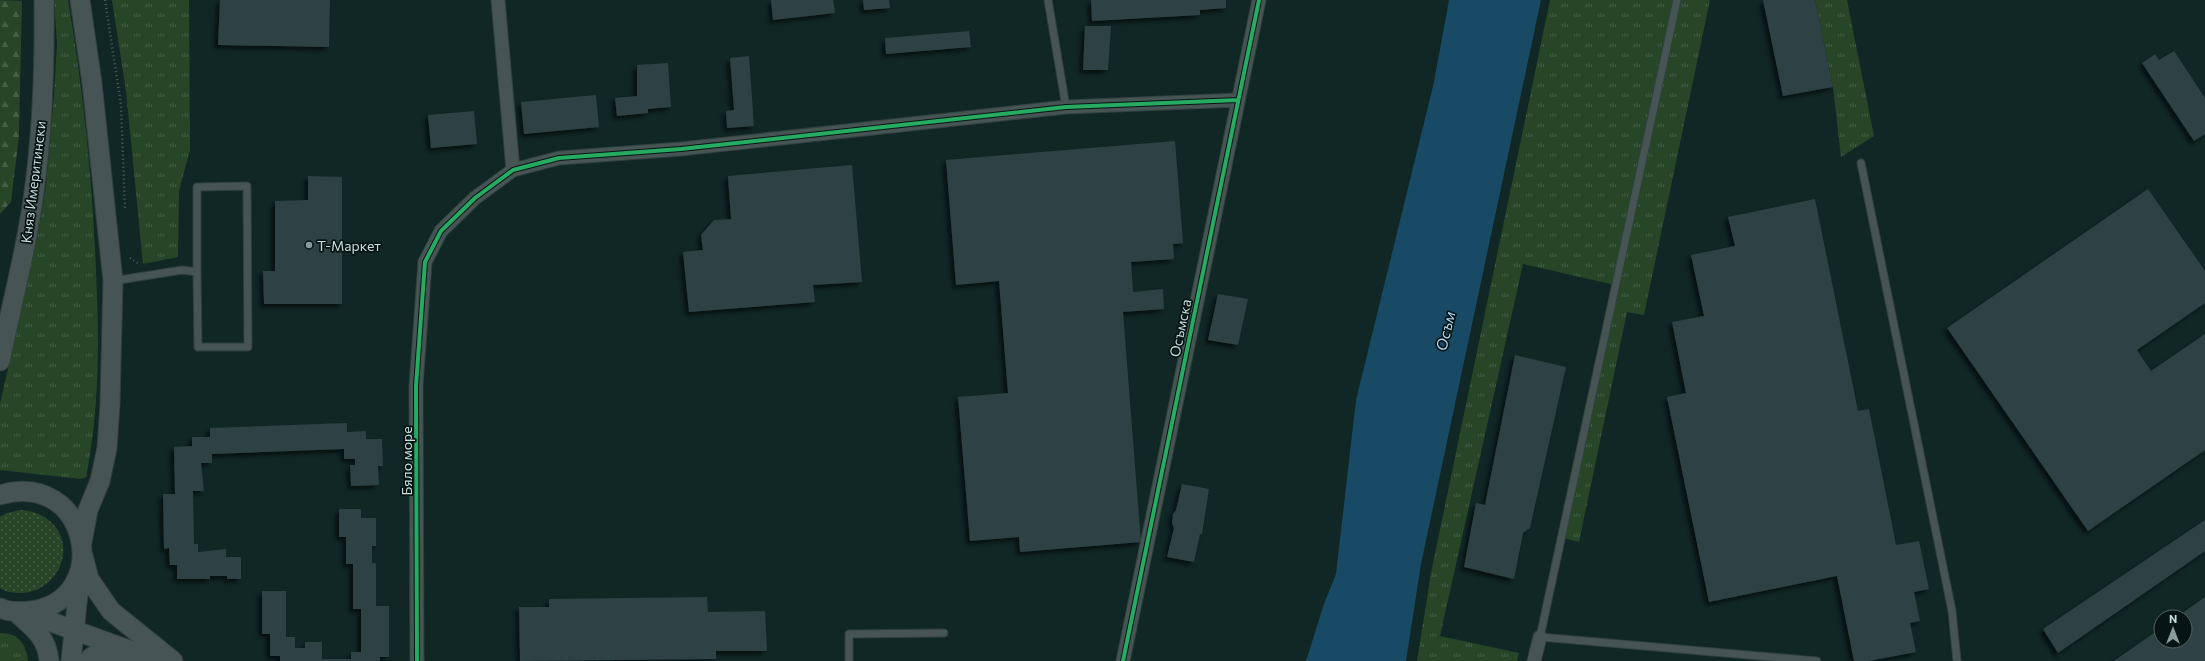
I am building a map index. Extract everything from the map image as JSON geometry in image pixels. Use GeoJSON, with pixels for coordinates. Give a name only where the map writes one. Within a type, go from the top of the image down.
{"type":"FeatureCollection","features":[{"type":"Feature","properties":{"kind":"street","name":"Княз Имеритински"},"geometry":{"type":"LineString","coordinates":[[0,361],[28,230],[38,164],[45,58],[44,0]]}},
{"type":"Feature","properties":{"kind":"street"},"geometry":{"type":"LineString","coordinates":[[71,661],[88,510],[100,481],[107,448],[110,404],[113,281],[92,83],[80,0]]}},
{"type":"Feature","properties":{"kind":"street"},"geometry":{"type":"LineString","coordinates":[[498,0],[513,170],[559,158],[680,149],[1066,108],[1238,100]]}},
{"type":"Feature","properties":{"kind":"street","name":"Осъмска"},"geometry":{"type":"LineString","coordinates":[[1123,661],[1259,0]]}},
{"type":"Feature","properties":{"kind":"street","name":"Бяло море"},"geometry":{"type":"LineString","coordinates":[[417,661],[416,386],[425,262],[441,231],[474,198],[513,170]]}},
{"type":"Feature","properties":{"kind":"street"},"geometry":{"type":"LineString","coordinates":[[0,495],[13,491],[32,492],[50,498],[65,509],[72,519],[89,579],[111,611],[173,661]]}},
{"type":"Feature","properties":{"kind":"street"},"geometry":{"type":"LineString","coordinates":[[8,610],[43,609],[60,599],[72,585],[82,555]]}},
{"type":"Feature","properties":{"kind":"street"},"geometry":{"type":"LineString","coordinates":[[8,610],[74,630],[159,661]]}},
{"type":"Feature","properties":{"kind":"street"},"geometry":{"type":"LineString","coordinates":[[8,610],[39,631],[48,652],[49,661]]}},
{"type":"Feature","properties":{"kind":"street"},"geometry":{"type":"LineString","coordinates":[[1534,661],[1540,636]]}},
{"type":"Feature","properties":{"kind":"street"},"geometry":{"type":"LineString","coordinates":[[88,661],[90,658],[107,651],[140,654]]}},
{"type":"Feature","properties":{"kind":"lane"},"geometry":{"type":"LineString","coordinates":[[1048,0],[1066,108]]}},
{"type":"Feature","properties":{"kind":"lane"},"geometry":{"type":"LineString","coordinates":[[1677,0],[1540,636],[1817,661]]}},
{"type":"Feature","properties":{"kind":"lane"},"geometry":{"type":"LineString","coordinates":[[1861,163],[1952,611],[1957,661]]}},
{"type":"Feature","properties":{"kind":"lane"},"geometry":{"type":"LineString","coordinates":[[248,186],[248,347],[198,347],[197,272],[197,187],[248,186]]}},
{"type":"Feature","properties":{"kind":"lane"},"geometry":{"type":"LineString","coordinates":[[113,281],[182,270],[197,272]]}},
{"type":"Feature","properties":{"kind":"lane"},"geometry":{"type":"LineString","coordinates":[[849,661],[849,634],[944,633]]}},
{"type":"Feature","properties":{"kind":"path"},"geometry":{"type":"LineString","coordinates":[[105,0],[121,105],[125,214]]}},
{"type":"Feature","properties":{"kind":"path"},"geometry":{"type":"LineString","coordinates":[[127,252],[131,260],[139,264]]}},
{"type":"Feature","properties":{"kind":"green space"},"geometry":{"type":"Polygon","coordinates":[[[0,0],[22,1],[19,135],[11,202],[0,214],[0,0]]]}},
{"type":"Feature","properties":{"kind":"green space"},"geometry":{"type":"Polygon","coordinates":[[[54,0],[68,0],[78,62],[93,219],[98,364],[91,449],[86,477],[81,479],[0,470],[0,404],[38,234],[46,186],[57,43],[54,0]]]}},
{"type":"Feature","properties":{"kind":"green space"},"geometry":{"type":"Polygon","coordinates":[[[112,0],[189,0],[190,150],[179,191],[178,257],[143,264],[126,91],[112,0]]]}},
{"type":"Feature","properties":{"kind":"green space"},"geometry":{"type":"Polygon","coordinates":[[[1550,0],[1710,0],[1644,315],[1627,312],[1579,542],[1560,537],[1615,285],[1523,264],[1440,636],[1519,653],[1517,661],[1417,661],[1431,573],[1550,0]]]}},
{"type":"Feature","properties":{"kind":"green space"},"geometry":{"type":"Polygon","coordinates":[[[1815,0],[1847,0],[1874,136],[1841,157],[1833,87],[1815,0]]]}},
{"type":"Feature","properties":{"kind":"green space"},"geometry":{"type":"Polygon","coordinates":[[[21,510],[41,515],[57,529],[62,541],[63,553],[60,565],[54,576],[45,585],[34,591],[18,593],[0,588],[0,517],[7,513],[21,510]]]}},
{"type":"Feature","properties":{"kind":"green space"},"geometry":{"type":"Polygon","coordinates":[[[0,633],[17,637],[25,649],[28,661],[0,661],[0,633]]]}},
{"type":"Feature","properties":{"kind":"water","name":"Осъм"},"geometry":{"type":"Polygon","coordinates":[[[1449,0],[1541,0],[1421,564],[1406,661],[1306,661],[1324,604],[1336,574],[1356,400],[1434,82],[1449,0]]]}},
{"type":"Feature","properties":{"kind":"building"},"geometry":{"type":"Polygon","coordinates":[[[220,0],[330,0],[329,47],[218,45],[220,0]]]}},
{"type":"Feature","properties":{"kind":"building"},"geometry":{"type":"Polygon","coordinates":[[[771,0],[833,0],[835,13],[773,20],[771,0]]]}},
{"type":"Feature","properties":{"kind":"building"},"geometry":{"type":"Polygon","coordinates":[[[863,0],[889,0],[890,8],[864,10],[863,0]]]}},
{"type":"Feature","properties":{"kind":"building"},"geometry":{"type":"Polygon","coordinates":[[[1091,0],[1226,0],[1226,8],[1200,10],[1200,15],[1092,21],[1091,0]]]}},
{"type":"Feature","properties":{"kind":"building"},"geometry":{"type":"Polygon","coordinates":[[[1763,0],[1815,0],[1833,87],[1783,96],[1763,0]]]}},
{"type":"Feature","properties":{"kind":"building"},"geometry":{"type":"Polygon","coordinates":[[[1085,26],[1111,26],[1108,70],[1083,70],[1085,26]]]}},
{"type":"Feature","properties":{"kind":"building"},"geometry":{"type":"Polygon","coordinates":[[[969,31],[971,47],[886,54],[885,38],[969,31]]]}},
{"type":"Feature","properties":{"kind":"building"},"geometry":{"type":"Polygon","coordinates":[[[2174,51],[2205,98],[2205,134],[2194,141],[2142,63],[2155,54],[2159,60],[2174,51]]]}},
{"type":"Feature","properties":{"kind":"building"},"geometry":{"type":"Polygon","coordinates":[[[749,56],[754,126],[727,128],[726,111],[734,110],[730,58],[749,56]]]}},
{"type":"Feature","properties":{"kind":"building"},"geometry":{"type":"Polygon","coordinates":[[[668,63],[671,107],[648,109],[648,113],[617,116],[615,98],[637,96],[637,65],[668,63]]]}},
{"type":"Feature","properties":{"kind":"building"},"geometry":{"type":"Polygon","coordinates":[[[596,95],[599,127],[524,134],[521,102],[596,95]]]}},
{"type":"Feature","properties":{"kind":"building"},"geometry":{"type":"Polygon","coordinates":[[[474,111],[477,144],[431,148],[428,115],[474,111]]]}},
{"type":"Feature","properties":{"kind":"building"},"geometry":{"type":"Polygon","coordinates":[[[1175,141],[1183,243],[1173,244],[1174,259],[1131,262],[1133,292],[1163,289],[1164,309],[1123,312],[1141,542],[1020,552],[1019,537],[970,541],[958,397],[1008,393],[999,281],[956,285],[946,160],[1175,141]]]}},
{"type":"Feature","properties":{"kind":"building"},"geometry":{"type":"Polygon","coordinates":[[[852,165],[862,282],[813,285],[815,302],[689,312],[683,252],[703,250],[701,235],[714,220],[731,219],[728,176],[852,165]]]}},
{"type":"Feature","properties":{"kind":"building"},"geometry":{"type":"Polygon","coordinates":[[[308,176],[342,177],[342,304],[264,304],[263,271],[275,271],[275,201],[308,200],[308,176]]]}},
{"type":"Feature","properties":{"kind":"building"},"geometry":{"type":"Polygon","coordinates":[[[2148,189],[2205,271],[2205,303],[2137,350],[2151,371],[2205,334],[2205,450],[2088,531],[1947,328],[2148,189]]]}},
{"type":"Feature","properties":{"kind":"building"},"geometry":{"type":"Polygon","coordinates":[[[1815,199],[1858,411],[1869,409],[1896,545],[1919,541],[1929,589],[1914,592],[1920,621],[1910,623],[1916,652],[1869,661],[1854,661],[1837,576],[1709,602],[1667,397],[1686,393],[1672,322],[1704,316],[1691,255],[1735,246],[1728,217],[1815,199]]]}},
{"type":"Feature","properties":{"kind":"building"},"geometry":{"type":"Polygon","coordinates":[[[1218,294],[1248,299],[1238,345],[1208,340],[1218,294]]]}},
{"type":"Feature","properties":{"kind":"building"},"geometry":{"type":"Polygon","coordinates":[[[1515,355],[1566,367],[1530,528],[1523,533],[1514,579],[1464,567],[1476,503],[1485,505],[1515,355]]]}},
{"type":"Feature","properties":{"kind":"building"},"geometry":{"type":"Polygon","coordinates":[[[347,423],[347,432],[366,431],[366,439],[382,439],[383,466],[378,466],[379,485],[351,486],[350,465],[355,465],[355,459],[344,459],[344,449],[212,454],[212,463],[201,463],[204,491],[193,491],[194,544],[198,544],[198,552],[226,549],[226,557],[241,557],[241,579],[227,579],[227,576],[210,576],[210,579],[177,579],[177,565],[170,565],[169,548],[164,549],[163,494],[175,494],[174,447],[192,446],[192,437],[210,437],[210,428],[347,423]]]}},
{"type":"Feature","properties":{"kind":"building"},"geometry":{"type":"Polygon","coordinates":[[[1182,484],[1209,489],[1202,534],[1200,534],[1194,562],[1167,557],[1174,528],[1172,523],[1173,514],[1176,510],[1182,484]]]}},
{"type":"Feature","properties":{"kind":"building"},"geometry":{"type":"Polygon","coordinates":[[[339,509],[361,509],[361,518],[376,518],[376,546],[372,546],[372,563],[376,563],[376,606],[389,606],[389,657],[380,657],[380,661],[280,661],[280,656],[270,656],[270,634],[262,634],[262,591],[286,591],[286,637],[295,637],[295,648],[305,648],[305,642],[322,642],[322,659],[351,659],[351,652],[361,652],[361,609],[353,609],[353,564],[346,564],[346,537],[339,537],[339,509]]]}},
{"type":"Feature","properties":{"kind":"building"},"geometry":{"type":"Polygon","coordinates":[[[2205,520],[2205,551],[2058,653],[2043,629],[2205,520]]]}},
{"type":"Feature","properties":{"kind":"building"},"geometry":{"type":"Polygon","coordinates":[[[707,597],[708,612],[765,611],[767,651],[716,651],[716,659],[520,661],[519,607],[549,607],[549,599],[707,597]]]}},
{"type":"Feature","properties":{"kind":"building"},"geometry":{"type":"Polygon","coordinates":[[[2205,597],[2205,661],[2114,661],[2153,634],[2153,649],[2193,649],[2193,609],[2188,609],[2205,597]]]}},
{"type":"Feature","properties":{"kind":"cycle path"},"geometry":{"type":"LineString","coordinates":[[1123,661],[1259,0]]}},
{"type":"Feature","properties":{"kind":"cycle path"},"geometry":{"type":"LineString","coordinates":[[417,661],[416,386],[425,262],[441,231],[475,198],[513,170],[559,158],[681,149],[1066,107],[1238,100]]}},
{"type":"Feature","properties":{"kind":"place","name":"Т-Маркет"},"geometry":{"type":"Point","coordinates":[309,245]}}]}
